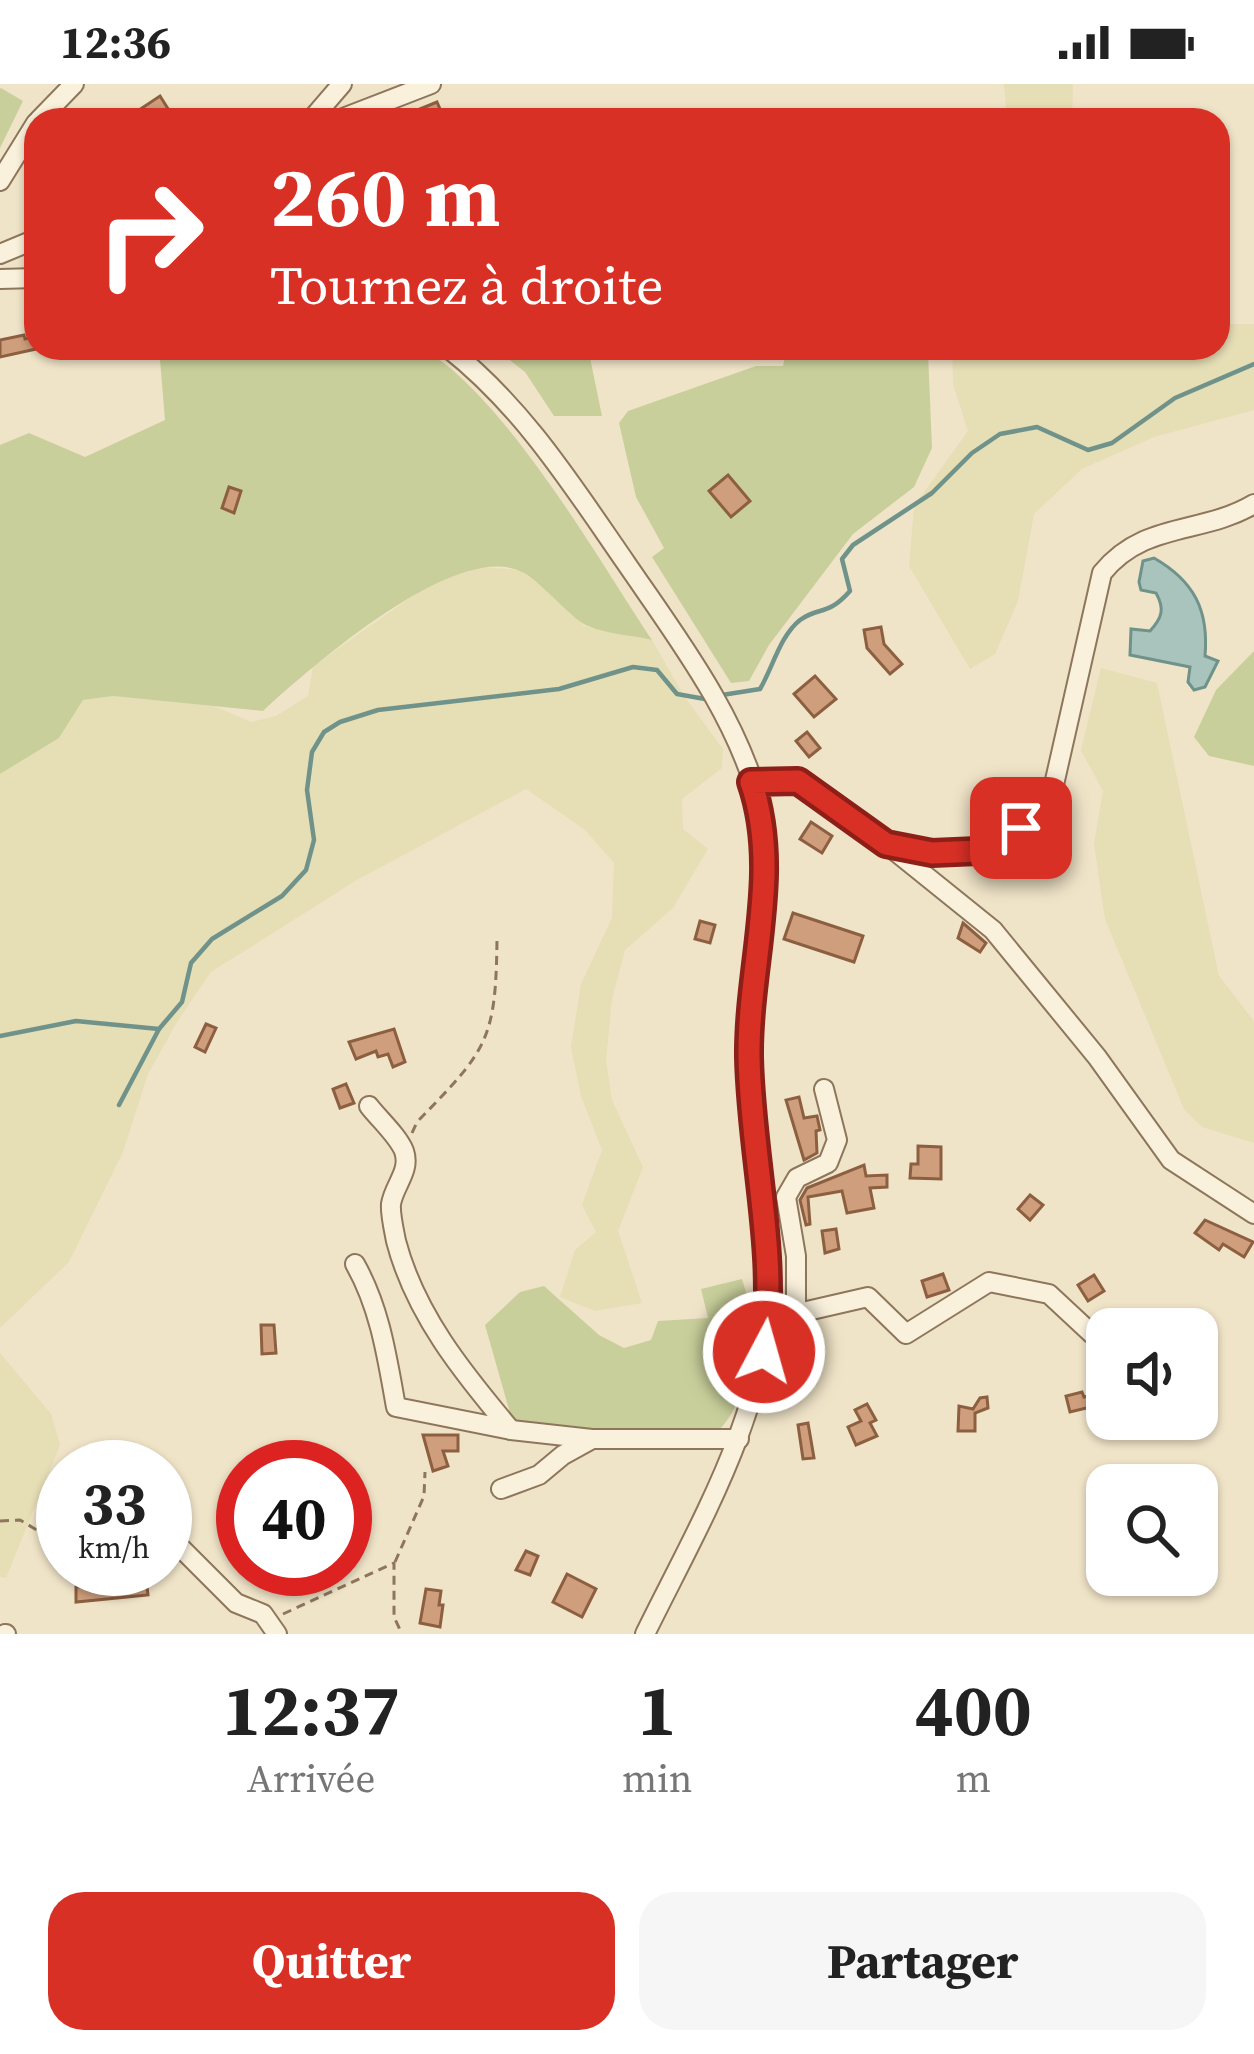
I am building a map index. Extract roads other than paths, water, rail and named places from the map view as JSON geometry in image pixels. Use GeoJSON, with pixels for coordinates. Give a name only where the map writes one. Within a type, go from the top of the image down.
{"type":"FeatureCollection","features":[{"type":"Feature","properties":{"kind":"street"},"geometry":{"type":"LineString","coordinates":[[51,108],[74,84]]}},
{"type":"Feature","properties":{"kind":"street"},"geometry":{"type":"LineString","coordinates":[[321,108],[342,84]]}},
{"type":"Feature","properties":{"kind":"street"},"geometry":{"type":"LineString","coordinates":[[368,108],[423,86]]}},
{"type":"Feature","properties":{"kind":"street"},"geometry":{"type":"LineString","coordinates":[[0,181],[24,143]]}},
{"type":"Feature","properties":{"kind":"street"},"geometry":{"type":"LineString","coordinates":[[463,360],[541,439],[710,688],[761,811],[764,855],[749,1053],[770,1276],[764,1352],[740,1439],[645,1634]]}},
{"type":"Feature","properties":{"kind":"street"},"geometry":{"type":"LineString","coordinates":[[886,844],[932,853],[978,851],[1021,828],[1053,789],[1102,573],[1119,552],[1150,536],[1236,515],[1254,504]]}},
{"type":"Feature","properties":{"kind":"street"},"geometry":{"type":"LineString","coordinates":[[751,782],[798,781],[993,930],[1097,1057],[1171,1160],[1254,1214]]}},
{"type":"Feature","properties":{"kind":"street"},"geometry":{"type":"LineString","coordinates":[[796,1312],[796,1256],[786,1197],[797,1178],[828,1163],[837,1140],[824,1089]]}},
{"type":"Feature","properties":{"kind":"street"},"geometry":{"type":"LineString","coordinates":[[370,1106],[404,1152],[404,1177],[392,1203],[395,1236],[409,1282],[450,1357],[511,1430]]}},
{"type":"Feature","properties":{"kind":"street"},"geometry":{"type":"LineString","coordinates":[[355,1264],[369,1289],[396,1407],[511,1430],[592,1439],[740,1439]]}},
{"type":"Feature","properties":{"kind":"street"},"geometry":{"type":"LineString","coordinates":[[768,1320],[868,1297],[906,1334],[988,1282],[1049,1294],[1086,1328]]}},
{"type":"Feature","properties":{"kind":"street"},"geometry":{"type":"LineString","coordinates":[[501,1489],[539,1475],[562,1455],[592,1439]]}},
{"type":"Feature","properties":{"kind":"street"},"geometry":{"type":"LineString","coordinates":[[192,1559],[236,1603],[263,1614],[277,1634]]}},
{"type":"Feature","properties":{"kind":"water"},"geometry":{"type":"Polygon","coordinates":[[[1154,558],[1196,598],[1204,625],[1205,656],[1218,661],[1205,687],[1194,690],[1188,682],[1190,667],[1130,655],[1131,629],[1150,631],[1161,613],[1156,593],[1141,590],[1139,582],[1143,561],[1154,558]]]}},
{"type":"Feature","properties":{"kind":"waterway"},"geometry":{"type":"LineString","coordinates":[[722,695],[760,689],[793,627],[835,605],[850,591],[842,559],[853,545],[932,493],[972,453],[1000,434],[1037,427],[1088,450],[1112,443],[1175,398],[1254,364]]}},
{"type":"Feature","properties":{"kind":"waterway"},"geometry":{"type":"LineString","coordinates":[[119,1105],[159,1029],[182,1002],[191,963],[212,939],[282,896],[306,870],[314,840],[307,790],[312,752],[324,732],[378,710],[559,689],[633,667],[657,670],[677,694],[705,699]]}},
{"type":"Feature","properties":{"kind":"waterway"},"geometry":{"type":"LineString","coordinates":[[0,1036],[76,1021],[159,1029]]}}]}
